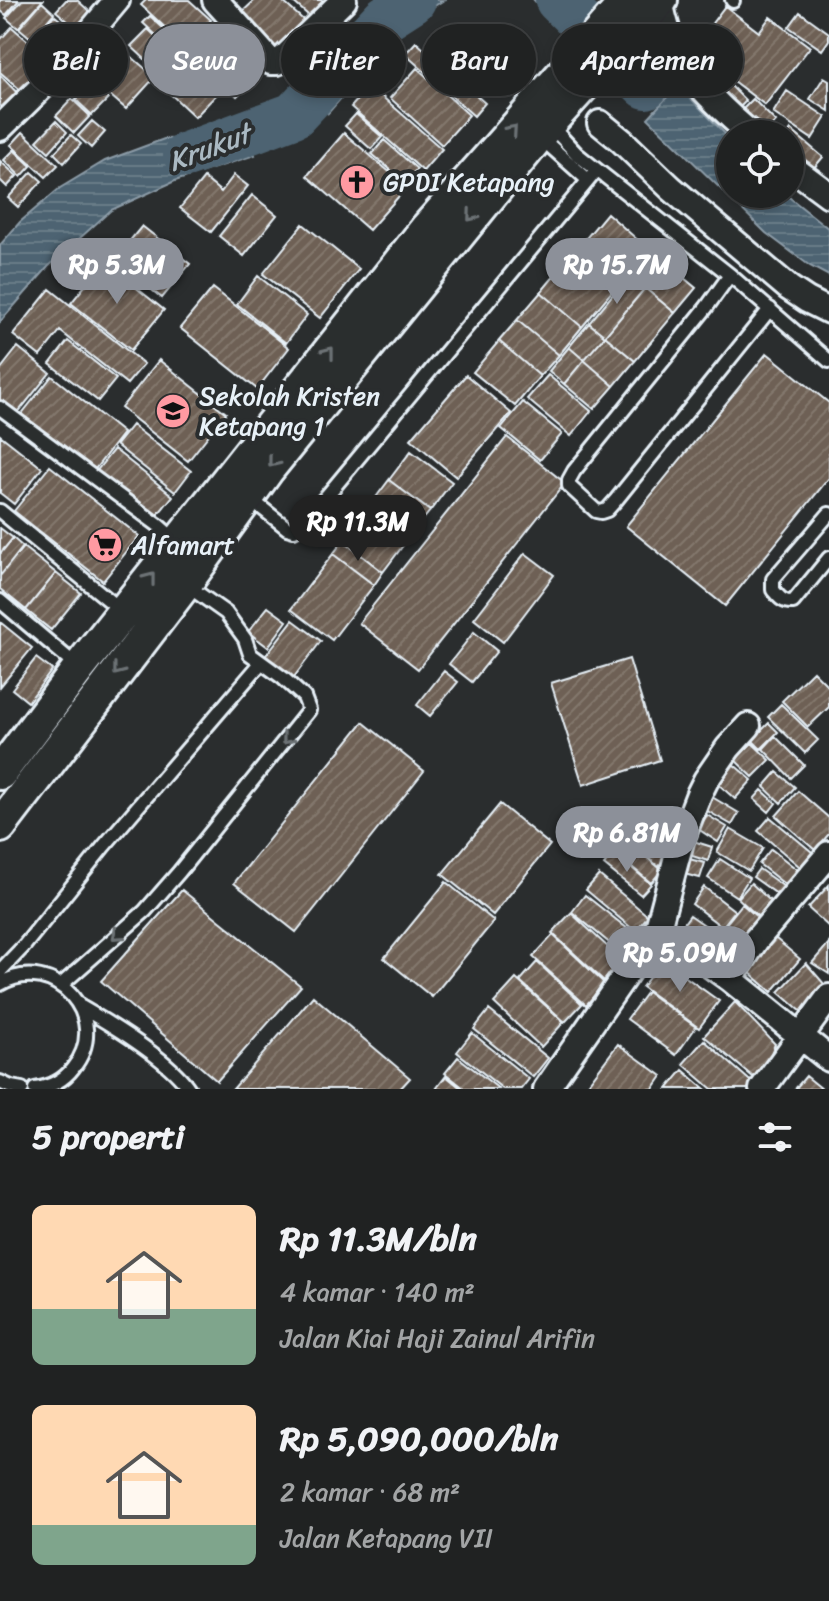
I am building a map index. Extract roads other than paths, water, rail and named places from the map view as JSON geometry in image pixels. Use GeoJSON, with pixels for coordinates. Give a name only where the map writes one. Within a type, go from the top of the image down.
{"type":"FeatureCollection","features":[{"type":"Feature","properties":{"kind":"main road"},"geometry":{"type":"LineString","coordinates":[[626,24],[642,7]]}},
{"type":"Feature","properties":{"kind":"main road"},"geometry":{"type":"LineString","coordinates":[[0,773],[79,668],[427,228],[557,96]]}},
{"type":"Feature","properties":{"kind":"main road"},"geometry":{"type":"LineString","coordinates":[[0,826],[185,584],[247,496],[544,129],[562,96]]}},
{"type":"Feature","properties":{"kind":"street"},"geometry":{"type":"LineString","coordinates":[[0,128],[56,73],[117,0]]}},
{"type":"Feature","properties":{"kind":"street"},"geometry":{"type":"LineString","coordinates":[[215,0],[271,62],[277,62],[344,0]]}},
{"type":"Feature","properties":{"kind":"street"},"geometry":{"type":"LineString","coordinates":[[642,7],[666,26],[678,57],[694,78],[737,120]]}},
{"type":"Feature","properties":{"kind":"street"},"geometry":{"type":"LineString","coordinates":[[600,123],[789,288],[829,311]]}},
{"type":"Feature","properties":{"kind":"street"},"geometry":{"type":"LineString","coordinates":[[804,176],[829,195]]}},
{"type":"Feature","properties":{"kind":"street"},"geometry":{"type":"LineString","coordinates":[[546,1089],[658,928],[682,838],[699,794],[728,748],[748,726]]}},
{"type":"Feature","properties":{"kind":"street"},"geometry":{"type":"LineString","coordinates":[[730,979],[756,940],[829,854]]}},
{"type":"Feature","properties":{"kind":"street"},"geometry":{"type":"LineString","coordinates":[[658,928],[730,979],[829,1059]]}},
{"type":"Feature","properties":{"kind":"street"},"geometry":{"type":"LineString","coordinates":[[762,1089],[829,997]]}},
{"type":"Feature","properties":{"kind":"lane"},"geometry":{"type":"LineString","coordinates":[[544,129],[577,154],[592,175],[730,275],[829,361]]}},
{"type":"Feature","properties":{"kind":"lane"},"geometry":{"type":"LineString","coordinates":[[247,496],[287,528],[294,530],[305,522],[592,175]]}},
{"type":"Feature","properties":{"kind":"lane"},"geometry":{"type":"LineString","coordinates":[[730,275],[574,471],[569,486],[596,511],[607,510],[770,309]]}},
{"type":"Feature","properties":{"kind":"lane"},"geometry":{"type":"LineString","coordinates":[[0,408],[178,543]]}},
{"type":"Feature","properties":{"kind":"lane"},"geometry":{"type":"LineString","coordinates":[[0,511],[123,612]]}},
{"type":"Feature","properties":{"kind":"lane"},"geometry":{"type":"LineString","coordinates":[[829,514],[773,579],[773,590],[787,603],[793,602],[829,558]]}},
{"type":"Feature","properties":{"kind":"lane"},"geometry":{"type":"LineString","coordinates":[[61,985],[145,911],[308,713],[304,697],[250,654],[245,639],[226,613],[185,584]]}},
{"type":"Feature","properties":{"kind":"lane"},"geometry":{"type":"LineString","coordinates":[[0,601],[79,668]]}},
{"type":"Feature","properties":{"kind":"lane"},"geometry":{"type":"LineString","coordinates":[[0,971],[261,663]]}},
{"type":"Feature","properties":{"kind":"lane"},"geometry":{"type":"LineString","coordinates":[[0,984],[14,978],[48,978],[61,985],[81,1007],[86,1036],[77,1064],[54,1084],[35,1089]]}},
{"type":"Feature","properties":{"kind":"lane"},"geometry":{"type":"LineString","coordinates":[[81,1007],[167,1065],[189,1089]]}},
{"type":"Feature","properties":{"kind":"lane"},"geometry":{"type":"LineString","coordinates":[[6,1085],[22,1089]]}},
{"type":"Feature","properties":{"kind":"water"},"geometry":{"type":"Polygon","coordinates":[[[375,0],[444,0],[406,28],[406,24],[354,24],[375,0]]]}},
{"type":"Feature","properties":{"kind":"water"},"geometry":{"type":"Polygon","coordinates":[[[534,0],[579,0],[595,18],[590,24],[553,24],[534,0]]]}},
{"type":"Feature","properties":{"kind":"water"},"geometry":{"type":"Polygon","coordinates":[[[324,96],[343,96],[328,113],[324,96]]]}},
{"type":"Feature","properties":{"kind":"water"},"geometry":{"type":"Polygon","coordinates":[[[668,96],[689,96],[716,124],[716,184],[648,118],[668,96]]]}},
{"type":"Feature","properties":{"kind":"water"},"geometry":{"type":"Polygon","coordinates":[[[243,125],[255,155],[175,181],[111,210],[48,267],[0,322],[0,245],[20,222],[60,188],[105,161],[164,139],[212,138],[243,125]]]}},
{"type":"Feature","properties":{"kind":"water"},"geometry":{"type":"Polygon","coordinates":[[[740,208],[803,208],[829,229],[829,276],[810,266],[766,233],[740,208]]]}},
{"type":"Feature","properties":{"kind":"waterway","name":"Krukut"},"geometry":{"type":"LineString","coordinates":[[186,155],[294,115],[385,18],[413,0]]}},
{"type":"Feature","properties":{"kind":"waterway","name":"Krukut"},"geometry":{"type":"LineString","coordinates":[[558,0],[583,24]]}},
{"type":"Feature","properties":{"kind":"place","name":"GPDI Ketapang"},"geometry":{"type":"Point","coordinates":[357,182]}},
{"type":"Feature","properties":{"kind":"place","name":"Sekolah Kristen Ketapang 1"},"geometry":{"type":"Point","coordinates":[173,411]}},
{"type":"Feature","properties":{"kind":"place","name":"Alfamart"},"geometry":{"type":"Point","coordinates":[105,545]}}]}
